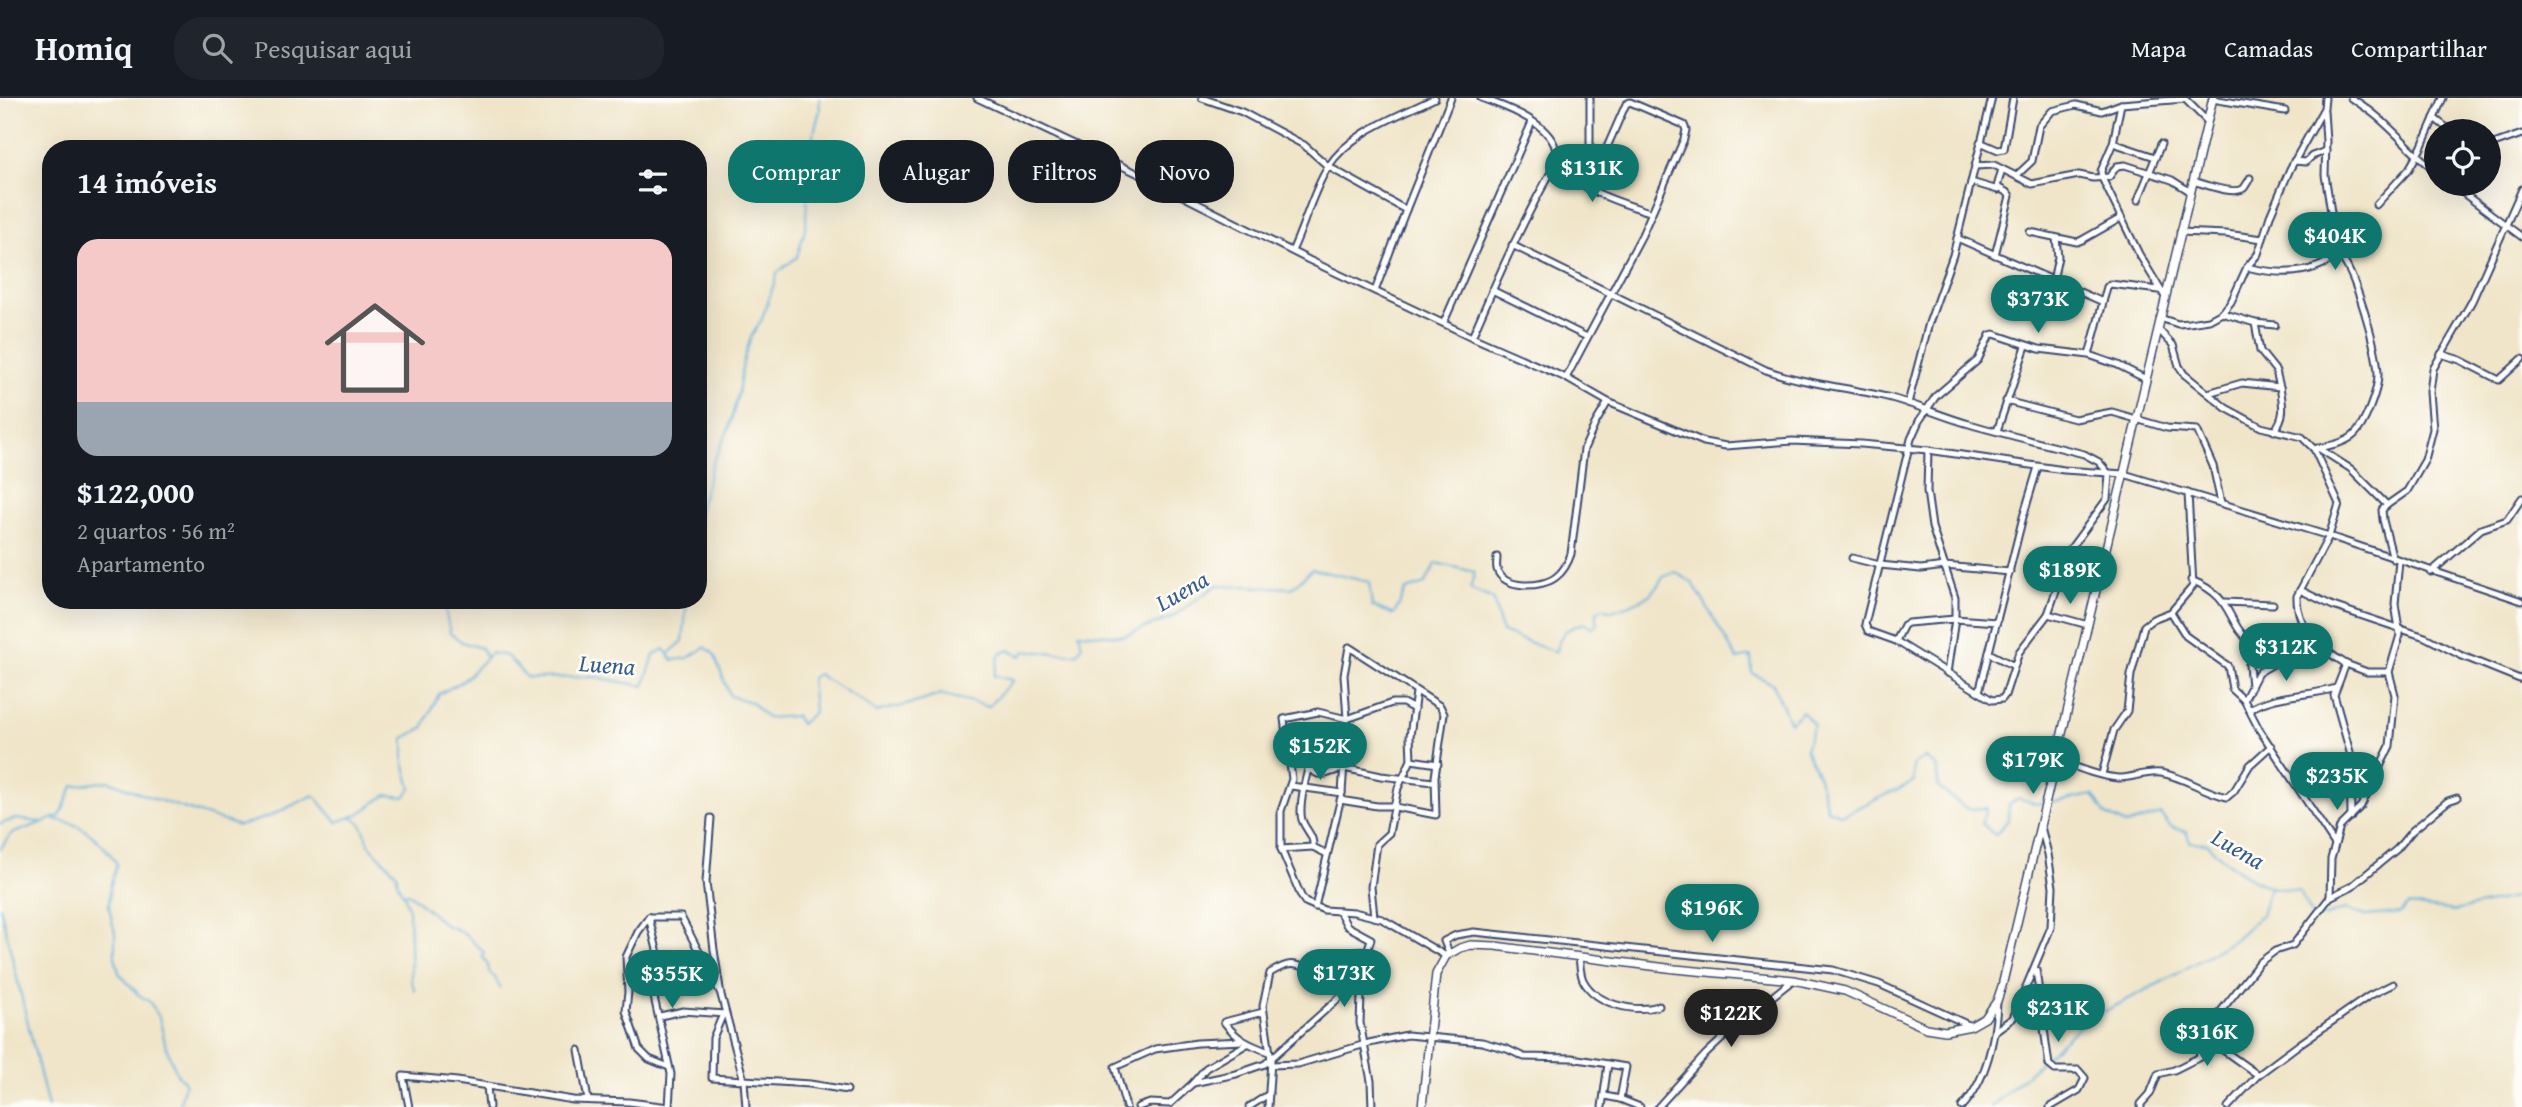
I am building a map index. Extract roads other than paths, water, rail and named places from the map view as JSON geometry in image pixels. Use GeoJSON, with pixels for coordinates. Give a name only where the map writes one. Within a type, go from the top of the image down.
{"type":"FeatureCollection","features":[{"type":"Feature","properties":{"kind":"main road"},"geometry":{"type":"LineString","coordinates":[[1422,1107],[1436,974],[1448,955],[1460,948],[1483,945],[1794,980],[1845,991],[1926,1028],[1959,1030],[1985,1018],[1997,1000],[2042,824],[2158,329],[2162,294],[2191,192],[2213,98]]}},
{"type":"Feature","properties":{"kind":"street"},"geometry":{"type":"LineString","coordinates":[[977,98],[1375,291],[1566,378],[1608,402],[1704,442],[1716,445],[1819,441],[1928,450],[2038,467],[2124,474],[2329,536],[2522,601]]}},
{"type":"Feature","properties":{"kind":"street"},"geometry":{"type":"LineString","coordinates":[[1202,98],[1242,112],[1304,145],[1329,167],[1406,210]]}},
{"type":"Feature","properties":{"kind":"street"},"geometry":{"type":"LineString","coordinates":[[1292,251],[1329,167],[1347,146],[1360,136],[1435,98]]}},
{"type":"Feature","properties":{"kind":"street"},"geometry":{"type":"LineString","coordinates":[[1375,291],[1451,98]]}},
{"type":"Feature","properties":{"kind":"street"},"geometry":{"type":"LineString","coordinates":[[1481,98],[1544,130],[1553,142],[1558,160],[1572,178],[1652,214]]}},
{"type":"Feature","properties":{"kind":"street"},"geometry":{"type":"LineString","coordinates":[[1590,98],[1590,185]]}},
{"type":"Feature","properties":{"kind":"street"},"geometry":{"type":"LineString","coordinates":[[1908,403],[1928,323],[1957,239],[1992,98]]}},
{"type":"Feature","properties":{"kind":"street"},"geometry":{"type":"LineString","coordinates":[[1980,142],[1998,150],[2004,149],[2013,98]]}},
{"type":"Feature","properties":{"kind":"street"},"geometry":{"type":"LineString","coordinates":[[2213,98],[2285,111]]}},
{"type":"Feature","properties":{"kind":"street"},"geometry":{"type":"LineString","coordinates":[[2247,267],[2266,271],[2306,271],[2325,264],[2338,254],[2340,239],[2332,218],[2326,188],[2325,98]]}},
{"type":"Feature","properties":{"kind":"street"},"geometry":{"type":"LineString","coordinates":[[2351,98],[2383,121],[2424,162]]}},
{"type":"Feature","properties":{"kind":"street"},"geometry":{"type":"LineString","coordinates":[[2376,205],[2417,157],[2443,98]]}},
{"type":"Feature","properties":{"kind":"street"},"geometry":{"type":"LineString","coordinates":[[2017,176],[2032,161],[2039,126],[2049,112],[2076,105],[2102,111],[2121,104],[2184,99],[2207,121]]}},
{"type":"Feature","properties":{"kind":"street"},"geometry":{"type":"LineString","coordinates":[[1566,378],[1652,214],[1684,138],[1684,125],[1630,102],[1626,104],[1590,185]]}},
{"type":"Feature","properties":{"kind":"street"},"geometry":{"type":"LineString","coordinates":[[2121,104],[2113,143],[2101,171],[2102,178],[2162,294]]}},
{"type":"Feature","properties":{"kind":"street"},"geometry":{"type":"LineString","coordinates":[[2160,318],[2178,324],[2209,320],[2222,313],[2231,302],[2247,267],[2258,254],[2273,208],[2294,161],[2324,108]]}},
{"type":"Feature","properties":{"kind":"street"},"geometry":{"type":"LineString","coordinates":[[1444,322],[1532,122]]}},
{"type":"Feature","properties":{"kind":"street"},"geometry":{"type":"LineString","coordinates":[[2501,141],[2522,134]]}},
{"type":"Feature","properties":{"kind":"street"},"geometry":{"type":"LineString","coordinates":[[2113,143],[2155,157]]}},
{"type":"Feature","properties":{"kind":"street"},"geometry":{"type":"LineString","coordinates":[[2138,200],[2161,144]]}},
{"type":"Feature","properties":{"kind":"street"},"geometry":{"type":"LineString","coordinates":[[2294,161],[2306,162],[2312,156],[2326,151]]}},
{"type":"Feature","properties":{"kind":"street"},"geometry":{"type":"LineString","coordinates":[[1472,337],[1512,245],[1558,160]]}},
{"type":"Feature","properties":{"kind":"street"},"geometry":{"type":"LineString","coordinates":[[1975,166],[1994,165],[2032,184],[2079,174],[2111,177],[2119,164],[2172,180],[2191,192]]}},
{"type":"Feature","properties":{"kind":"street"},"geometry":{"type":"LineString","coordinates":[[1998,190],[1997,184],[2002,169]]}},
{"type":"Feature","properties":{"kind":"street"},"geometry":{"type":"LineString","coordinates":[[2193,181],[2239,191],[2250,178]]}},
{"type":"Feature","properties":{"kind":"street"},"geometry":{"type":"LineString","coordinates":[[1971,182],[2008,193],[2010,196],[1995,255]]}},
{"type":"Feature","properties":{"kind":"street"},"geometry":{"type":"LineString","coordinates":[[2330,897],[2331,859],[2341,825],[2366,798],[2390,746],[2395,695],[2389,672],[2400,628],[2395,604],[2396,560],[2382,510],[2407,491],[2429,449],[2433,429],[2430,384],[2433,369],[2472,301],[2522,189]]}},
{"type":"Feature","properties":{"kind":"street"},"geometry":{"type":"LineString","coordinates":[[2467,196],[2522,237]]}},
{"type":"Feature","properties":{"kind":"street"},"geometry":{"type":"LineString","coordinates":[[2029,232],[2082,240],[2121,218]]}},
{"type":"Feature","properties":{"kind":"street"},"geometry":{"type":"LineString","coordinates":[[2180,232],[2263,239]]}},
{"type":"Feature","properties":{"kind":"street"},"geometry":{"type":"LineString","coordinates":[[2053,281],[2058,257],[2056,238]]}},
{"type":"Feature","properties":{"kind":"street"},"geometry":{"type":"LineString","coordinates":[[1957,239],[2103,302]]}},
{"type":"Feature","properties":{"kind":"street"},"geometry":{"type":"LineString","coordinates":[[1512,245],[1766,370],[1795,380],[1838,386],[1908,403],[1927,411],[2084,454],[2099,462],[2109,474],[2107,499],[2071,548],[2048,614],[2019,652],[2006,695],[2002,699],[1992,700],[1896,641],[1868,631],[1865,624],[1911,439],[1919,421],[1927,411],[1936,396],[1978,360],[1990,335],[1994,334],[2026,346],[2088,355],[2118,365],[2146,379]]}},
{"type":"Feature","properties":{"kind":"street"},"geometry":{"type":"LineString","coordinates":[[2316,449],[2353,436],[2366,416],[2378,377],[2358,289],[2345,261],[2338,254]]}},
{"type":"Feature","properties":{"kind":"street"},"geometry":{"type":"LineString","coordinates":[[2088,355],[2110,284],[2162,294]]}},
{"type":"Feature","properties":{"kind":"street"},"geometry":{"type":"LineString","coordinates":[[1492,290],[1587,337]]}},
{"type":"Feature","properties":{"kind":"street"},"geometry":{"type":"LineString","coordinates":[[2222,313],[2255,323],[2275,325]]}},
{"type":"Feature","properties":{"kind":"street"},"geometry":{"type":"LineString","coordinates":[[2255,323],[2260,351],[2276,371],[2280,387],[2284,413],[2282,421],[2274,431]]}},
{"type":"Feature","properties":{"kind":"street"},"geometry":{"type":"LineString","coordinates":[[2158,329],[2173,345],[2179,366],[2185,374],[2208,393],[2243,419],[2274,431],[2302,437],[2316,449],[2360,476],[2386,505]]}},
{"type":"Feature","properties":{"kind":"street"},"geometry":{"type":"LineString","coordinates":[[1997,431],[2026,346]]}},
{"type":"Feature","properties":{"kind":"street"},"geometry":{"type":"LineString","coordinates":[[2441,354],[2460,360],[2499,380],[2522,359]]}},
{"type":"Feature","properties":{"kind":"street"},"geometry":{"type":"LineString","coordinates":[[2208,393],[2242,383],[2280,387]]}},
{"type":"Feature","properties":{"kind":"street"},"geometry":{"type":"LineString","coordinates":[[2006,401],[2075,419],[2112,412],[2166,428],[2197,430],[2213,466],[2221,503]]}},
{"type":"Feature","properties":{"kind":"street"},"geometry":{"type":"LineString","coordinates":[[1497,558],[1497,570],[1506,581],[1518,584],[1537,584],[1555,578],[1567,565],[1571,554],[1584,449],[1608,402]]}},
{"type":"Feature","properties":{"kind":"street"},"geometry":{"type":"LineString","coordinates":[[2316,449],[2339,504],[2329,536],[2297,596],[2298,609],[2305,628],[2318,646],[2346,664],[2367,672],[2389,672]]}},
{"type":"Feature","properties":{"kind":"street"},"geometry":{"type":"LineString","coordinates":[[1928,450],[1927,491],[1932,527],[1937,548],[1953,588],[1955,619],[1948,673]]}},
{"type":"Feature","properties":{"kind":"street"},"geometry":{"type":"LineString","coordinates":[[1979,692],[2038,467]]}},
{"type":"Feature","properties":{"kind":"street"},"geometry":{"type":"LineString","coordinates":[[2102,774],[2114,730],[2127,710],[2131,675],[2144,626],[2171,612],[2192,588],[2193,561],[2188,493]]}},
{"type":"Feature","properties":{"kind":"street"},"geometry":{"type":"LineString","coordinates":[[2431,572],[2481,529],[2507,520],[2522,498]]}},
{"type":"Feature","properties":{"kind":"street"},"geometry":{"type":"LineString","coordinates":[[1852,558],[1880,565],[1921,569],[1945,566],[2010,572]]}},
{"type":"Feature","properties":{"kind":"street"},"geometry":{"type":"LineString","coordinates":[[2192,580],[2213,590],[2224,602],[2240,634],[2254,646],[2249,665],[2251,686]]}},
{"type":"Feature","properties":{"kind":"street"},"geometry":{"type":"LineString","coordinates":[[2300,590],[2333,606],[2400,628],[2522,680]]}},
{"type":"Feature","properties":{"kind":"street"},"geometry":{"type":"LineString","coordinates":[[2224,602],[2273,604]]}},
{"type":"Feature","properties":{"kind":"street"},"geometry":{"type":"LineString","coordinates":[[2171,612],[2186,636],[2228,666],[2231,688],[2250,709],[2253,720],[2334,843]]}},
{"type":"Feature","properties":{"kind":"street"},"geometry":{"type":"LineString","coordinates":[[2048,614],[2088,625]]}},
{"type":"Feature","properties":{"kind":"street"},"geometry":{"type":"LineString","coordinates":[[1896,641],[1905,625],[1955,619],[1997,622]]}},
{"type":"Feature","properties":{"kind":"street"},"geometry":{"type":"LineString","coordinates":[[2244,700],[2258,673],[2295,651],[2318,646]]}},
{"type":"Feature","properties":{"kind":"street"},"geometry":{"type":"LineString","coordinates":[[1291,786],[1341,797],[1394,808],[1436,815],[1434,782],[1443,710],[1389,671],[1349,647],[1344,675],[1348,719],[1341,797],[1315,907]]}},
{"type":"Feature","properties":{"kind":"street"},"geometry":{"type":"LineString","coordinates":[[1989,653],[2014,666]]}},
{"type":"Feature","properties":{"kind":"street"},"geometry":{"type":"LineString","coordinates":[[2346,664],[2336,688],[2334,702],[2350,752],[2351,817]]}},
{"type":"Feature","properties":{"kind":"street"},"geometry":{"type":"LineString","coordinates":[[2250,709],[2272,699],[2321,693],[2336,688]]}},
{"type":"Feature","properties":{"kind":"street"},"geometry":{"type":"LineString","coordinates":[[1374,917],[1371,887],[1377,844],[1389,833],[1403,777],[1411,760],[1410,736],[1416,692]]}},
{"type":"Feature","properties":{"kind":"street"},"geometry":{"type":"LineString","coordinates":[[1415,709],[1403,703],[1392,704],[1348,719],[1318,712],[1284,719],[1291,786],[1281,811],[1281,849],[1306,902],[1324,910],[1374,917],[1448,955]]}},
{"type":"Feature","properties":{"kind":"street"},"geometry":{"type":"LineString","coordinates":[[2056,760],[2120,778],[2158,773],[2227,797],[2234,791],[2250,765],[2271,746]]}},
{"type":"Feature","properties":{"kind":"street"},"geometry":{"type":"LineString","coordinates":[[1312,846],[1312,835],[1301,813],[1312,757],[1315,754],[1345,756]]}},
{"type":"Feature","properties":{"kind":"street"},"geometry":{"type":"LineString","coordinates":[[1411,760],[1438,764]]}},
{"type":"Feature","properties":{"kind":"street"},"geometry":{"type":"LineString","coordinates":[[1309,769],[1325,774],[1344,768],[1381,776],[1434,782]]}},
{"type":"Feature","properties":{"kind":"street"},"geometry":{"type":"LineString","coordinates":[[2141,1107],[2154,1087],[2158,1074],[2174,1070],[2200,1057],[2198,1042],[2202,1035],[2259,963],[2275,951],[2293,945],[2330,897],[2352,886],[2397,849],[2412,831],[2448,801],[2457,798]]}},
{"type":"Feature","properties":{"kind":"street"},"geometry":{"type":"LineString","coordinates":[[711,818],[706,882],[721,995],[744,1081],[746,1107]]}},
{"type":"Feature","properties":{"kind":"street"},"geometry":{"type":"LineString","coordinates":[[1995,1031],[2013,1018],[2051,927],[2053,887],[2042,824]]}},
{"type":"Feature","properties":{"kind":"street"},"geometry":{"type":"LineString","coordinates":[[1281,849],[1312,846],[1327,854]]}},
{"type":"Feature","properties":{"kind":"street"},"geometry":{"type":"LineString","coordinates":[[1271,1063],[1357,981],[1371,944],[1369,936],[1347,926],[1339,911]]}},
{"type":"Feature","properties":{"kind":"street"},"geometry":{"type":"LineString","coordinates":[[649,917],[681,917],[721,995]]}},
{"type":"Feature","properties":{"kind":"street"},"geometry":{"type":"LineString","coordinates":[[409,1107],[403,1076],[593,1102],[629,1102],[669,1107],[672,1087],[654,997],[659,974],[658,954],[649,917]]}},
{"type":"Feature","properties":{"kind":"street"},"geometry":{"type":"LineString","coordinates":[[649,917],[626,957],[626,1011],[639,1049],[649,1059],[669,1067]]}},
{"type":"Feature","properties":{"kind":"street"},"geometry":{"type":"LineString","coordinates":[[1448,955],[1444,942],[1456,935],[1474,932],[1833,970],[1879,984],[1971,1026]]}},
{"type":"Feature","properties":{"kind":"street"},"geometry":{"type":"LineString","coordinates":[[1268,1107],[1271,1063],[1263,1012],[1270,973],[1286,964],[1313,970],[1349,953],[1369,950]]}},
{"type":"Feature","properties":{"kind":"street"},"geometry":{"type":"LineString","coordinates":[[1579,957],[1582,978],[1599,996],[1627,1007],[1648,1009],[1659,1006]]}},
{"type":"Feature","properties":{"kind":"street"},"geometry":{"type":"LineString","coordinates":[[2035,968],[2049,1065],[2055,1070],[2078,1070],[2085,1078],[2079,1090],[2050,1107]]}},
{"type":"Feature","properties":{"kind":"street"},"geometry":{"type":"LineString","coordinates":[[1658,1107],[1706,1054],[1739,1023],[1794,980]]}},
{"type":"Feature","properties":{"kind":"street"},"geometry":{"type":"LineString","coordinates":[[1357,981],[1361,996],[1360,1023],[1371,1081],[1372,1107]]}},
{"type":"Feature","properties":{"kind":"street"},"geometry":{"type":"LineString","coordinates":[[2228,1107],[2258,1076],[2369,996],[2393,984]]}},
{"type":"Feature","properties":{"kind":"street"},"geometry":{"type":"LineString","coordinates":[[1962,1107],[1973,1094],[1995,1031],[1997,1000]]}},
{"type":"Feature","properties":{"kind":"street"},"geometry":{"type":"LineString","coordinates":[[660,1017],[683,1011],[725,1014]]}},
{"type":"Feature","properties":{"kind":"street"},"geometry":{"type":"LineString","coordinates":[[1263,1012],[1224,1022],[1235,1037],[1269,1052]]}},
{"type":"Feature","properties":{"kind":"street"},"geometry":{"type":"LineString","coordinates":[[725,1014],[713,1038],[712,1078],[810,1084],[847,1090]]}},
{"type":"Feature","properties":{"kind":"street"},"geometry":{"type":"LineString","coordinates":[[1193,1083],[1271,1063],[1298,1064],[1396,1036],[1418,1035],[1495,1045],[1524,1057],[1572,1058],[1626,1067],[1620,1099]]}},
{"type":"Feature","properties":{"kind":"street"},"geometry":{"type":"LineString","coordinates":[[2202,1035],[2258,1076]]}},
{"type":"Feature","properties":{"kind":"street"},"geometry":{"type":"LineString","coordinates":[[1139,1107],[1150,1104],[1171,1106],[1206,1068],[1245,1042]]}},
{"type":"Feature","properties":{"kind":"street"},"geometry":{"type":"LineString","coordinates":[[1126,1107],[1115,1067],[1155,1049],[1197,1043],[1245,1042]]}},
{"type":"Feature","properties":{"kind":"street"},"geometry":{"type":"LineString","coordinates":[[579,1050],[593,1102]]}},
{"type":"Feature","properties":{"kind":"street"},"geometry":{"type":"LineString","coordinates":[[1602,1107],[1608,1065]]}},
{"type":"Feature","properties":{"kind":"street"},"geometry":{"type":"LineString","coordinates":[[487,1086],[489,1107]]}},
{"type":"Feature","properties":{"kind":"street"},"geometry":{"type":"LineString","coordinates":[[1249,1107],[1269,1094]]}},
{"type":"Feature","properties":{"kind":"street"},"geometry":{"type":"LineString","coordinates":[[1605,1096],[1640,1107]]}},
{"type":"Feature","properties":{"kind":"waterway"},"geometry":{"type":"LineString","coordinates":[[707,482],[712,464],[729,428],[751,337],[762,319],[778,272],[797,257],[802,240],[806,225],[809,151],[820,110],[819,98]]}},
{"type":"Feature","properties":{"kind":"waterway","name":"Luena"},"geometry":{"type":"LineString","coordinates":[[0,849],[11,834],[60,816],[73,786],[109,781],[239,826],[268,817],[314,795],[337,822],[357,815],[386,795],[405,797],[411,788],[404,763],[404,738],[423,728],[439,694],[463,681],[491,653],[507,656],[527,678],[595,677],[644,686],[654,655],[664,649],[673,660],[688,658],[705,647],[714,654],[730,696],[751,702],[767,718],[795,716],[801,724],[814,712],[811,678],[818,674],[876,712],[917,703],[940,694],[988,707],[1013,680],[994,676],[999,655],[1009,650],[1021,656],[1025,651],[1076,654],[1082,646],[1079,633],[1123,636],[1171,618],[1217,585],[1292,588],[1312,569],[1369,582],[1372,606],[1394,615],[1406,590],[1425,584],[1436,563],[1475,572],[1470,589],[1493,599],[1502,632],[1555,652],[1562,636],[1572,627],[1585,623],[1593,628],[1597,624],[1597,611],[1604,608],[1611,611],[1641,600],[1659,585],[1663,577],[1675,572],[1693,583],[1737,659],[1751,656],[1752,673],[1773,684],[1790,723],[1802,711],[1814,725],[1805,749],[1819,777],[1827,809],[1842,815],[1914,782],[1913,764],[1925,757],[1936,766],[1939,788],[1967,809],[1987,808],[1981,823],[1995,835],[2008,820],[2009,805],[2018,798],[2042,803]]}},
{"type":"Feature","properties":{"kind":"waterway"},"geometry":{"type":"LineString","coordinates":[[445,609],[450,633],[462,642],[481,648],[486,657]]}},
{"type":"Feature","properties":{"kind":"waterway"},"geometry":{"type":"LineString","coordinates":[[668,654],[683,641],[686,609]]}},
{"type":"Feature","properties":{"kind":"waterway","name":"Luena"},"geometry":{"type":"LineString","coordinates":[[2048,803],[2093,795],[2106,815],[2126,825],[2160,814],[2171,827],[2186,832],[2190,842],[2206,843],[2228,863],[2253,880],[2271,887],[2299,891],[2312,915]]}},
{"type":"Feature","properties":{"kind":"waterway"},"geometry":{"type":"LineString","coordinates":[[354,818],[361,823],[370,846],[397,874],[402,892],[409,893],[446,926],[462,932],[484,952],[482,956],[500,988]]}},
{"type":"Feature","properties":{"kind":"waterway"},"geometry":{"type":"LineString","coordinates":[[0,824],[15,819],[41,822]]}},
{"type":"Feature","properties":{"kind":"waterway"},"geometry":{"type":"LineString","coordinates":[[54,819],[68,822],[91,834],[117,864],[110,887],[109,907],[119,973],[139,995],[150,1002],[159,1017],[166,1047],[177,1074],[185,1082],[179,1107]]}},
{"type":"Feature","properties":{"kind":"waterway"},"geometry":{"type":"LineString","coordinates":[[1991,1107],[2084,1022],[2177,974],[2235,939],[2261,915],[2270,887]]}},
{"type":"Feature","properties":{"kind":"waterway"},"geometry":{"type":"LineString","coordinates":[[404,894],[409,911],[411,980],[415,991]]}},
{"type":"Feature","properties":{"kind":"waterway","name":"Luena"},"geometry":{"type":"LineString","coordinates":[[2317,916],[2324,917],[2346,909],[2365,916],[2400,913],[2408,905],[2455,911],[2522,896]]}},
{"type":"Feature","properties":{"kind":"waterway"},"geometry":{"type":"LineString","coordinates":[[0,907],[48,1107]]}}]}
